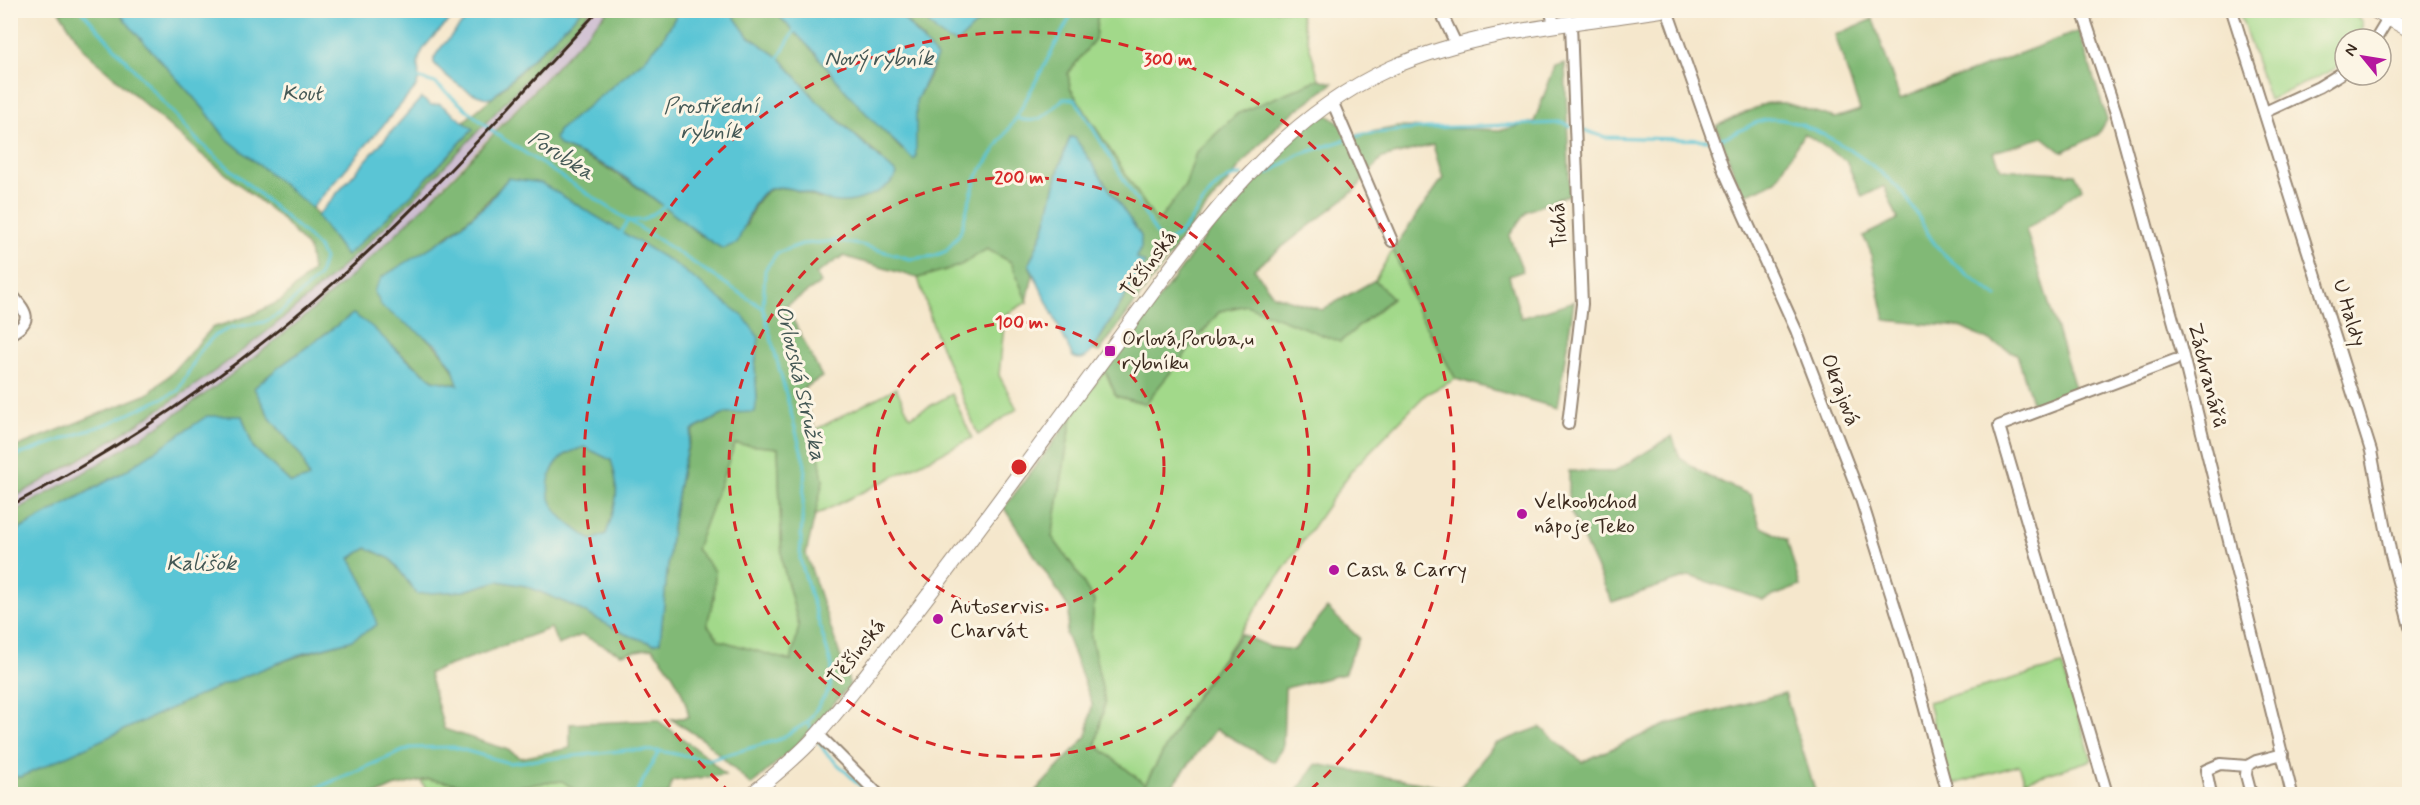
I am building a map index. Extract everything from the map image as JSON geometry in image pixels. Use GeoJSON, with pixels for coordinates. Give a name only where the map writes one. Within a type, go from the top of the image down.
{"type":"FeatureCollection","features":[{"type":"Feature","properties":{"kind":"main road","name":"Těšínská"},"geometry":{"type":"LineString","coordinates":[[752,795],[814,739],[931,593],[1170,269],[1264,158],[1294,129],[1332,101],[1390,69],[1456,44],[1661,10]]}},
{"type":"Feature","properties":{"kind":"main road"},"geometry":{"type":"LineString","coordinates":[[2373,10],[2409,30]]}},
{"type":"Feature","properties":{"kind":"street"},"geometry":{"type":"LineString","coordinates":[[1440,10],[1456,44]]}},
{"type":"Feature","properties":{"kind":"street"},"geometry":{"type":"LineString","coordinates":[[1550,10],[1555,26]]}},
{"type":"Feature","properties":{"kind":"street","name":"Okrajová"},"geometry":{"type":"LineString","coordinates":[[1667,10],[1724,171],[1796,330],[1861,499],[1911,658],[1948,795]]}},
{"type":"Feature","properties":{"kind":"street","name":"Záchranářů"},"geometry":{"type":"LineString","coordinates":[[2082,10],[2116,113],[2182,356],[2292,795]]}},
{"type":"Feature","properties":{"kind":"street","name":"U Haldy"},"geometry":{"type":"LineString","coordinates":[[2233,14],[2372,451],[2391,555],[2409,627]]}},
{"type":"Feature","properties":{"kind":"street"},"geometry":{"type":"LineString","coordinates":[[2383,27],[2388,19]]}},
{"type":"Feature","properties":{"kind":"street","name":"Tichá"},"geometry":{"type":"LineString","coordinates":[[1568,424],[1582,304],[1571,24]]}},
{"type":"Feature","properties":{"kind":"street"},"geometry":{"type":"LineString","coordinates":[[2265,112],[2333,78]]}},
{"type":"Feature","properties":{"kind":"street"},"geometry":{"type":"LineString","coordinates":[[1332,101],[1392,242]]}},
{"type":"Feature","properties":{"kind":"street"},"geometry":{"type":"LineString","coordinates":[[10,292],[26,313],[26,322],[22,328],[10,333]]}},
{"type":"Feature","properties":{"kind":"street","name":"Záchranářů"},"geometry":{"type":"LineString","coordinates":[[2107,795],[1999,426],[2175,360]]}},
{"type":"Feature","properties":{"kind":"street"},"geometry":{"type":"LineString","coordinates":[[814,739],[878,795]]}},
{"type":"Feature","properties":{"kind":"street"},"geometry":{"type":"LineString","coordinates":[[2211,795],[2206,770],[2220,764],[2247,766],[2256,761],[2283,754]]}},
{"type":"Feature","properties":{"kind":"street"},"geometry":{"type":"LineString","coordinates":[[2247,766],[2246,775],[2251,795]]}},
{"type":"Feature","properties":{"kind":"shaded area"},"geometry":{"type":"Polygon","coordinates":[[[590,11],[608,11],[405,225],[341,285],[271,345],[174,417],[84,473],[11,513],[11,499],[77,462],[166,406],[262,335],[332,276],[396,216],[590,11]]]}},
{"type":"Feature","properties":{"kind":"green space"},"geometry":{"type":"Polygon","coordinates":[[[1299,10],[1319,79],[1237,114],[1196,153],[1185,186],[1157,223],[1070,88],[1068,73],[1095,39],[1098,11],[1299,10]]]}},
{"type":"Feature","properties":{"kind":"green space"},"geometry":{"type":"Polygon","coordinates":[[[59,11],[118,11],[205,110],[225,137],[312,208],[346,256],[412,194],[473,129],[463,122],[499,92],[581,11],[590,11],[432,180],[306,299],[231,359],[171,402],[76,462],[11,499],[11,449],[148,394],[174,371],[212,328],[252,315],[282,300],[312,271],[309,249],[281,218],[196,150],[85,51],[59,11]]]}},
{"type":"Feature","properties":{"kind":"green space"},"geometry":{"type":"Polygon","coordinates":[[[608,11],[679,11],[662,40],[643,61],[558,131],[560,146],[580,154],[634,185],[701,236],[746,226],[759,200],[766,192],[774,188],[793,189],[820,199],[882,159],[817,101],[780,58],[747,35],[730,11],[774,11],[902,150],[915,124],[916,101],[934,67],[923,39],[897,11],[918,11],[930,23],[958,42],[990,11],[1098,11],[1095,39],[1068,73],[1070,88],[1157,223],[1185,186],[1196,153],[1237,114],[1319,79],[1333,83],[1281,122],[1243,163],[1197,219],[1099,352],[1093,350],[1145,263],[1136,258],[1141,248],[1141,236],[1075,139],[1070,137],[1059,168],[1044,229],[1029,264],[1033,275],[1027,302],[1011,262],[987,249],[959,266],[918,278],[843,256],[816,274],[821,283],[786,306],[822,377],[801,390],[815,430],[823,481],[806,554],[850,685],[797,745],[751,785],[704,740],[671,719],[689,717],[687,707],[676,680],[652,648],[621,654],[582,635],[558,645],[551,628],[429,673],[444,729],[508,750],[521,758],[570,748],[570,724],[657,720],[705,755],[725,775],[672,781],[669,794],[581,794],[562,781],[489,789],[428,779],[393,787],[378,794],[11,794],[11,776],[21,777],[224,684],[308,653],[350,641],[366,588],[350,558],[367,548],[391,559],[417,593],[464,591],[498,581],[526,586],[660,642],[675,508],[693,430],[757,398],[755,367],[758,338],[508,178],[468,220],[421,254],[415,329],[442,353],[459,385],[433,380],[353,314],[279,367],[254,388],[270,418],[302,457],[309,478],[291,483],[253,447],[242,416],[122,473],[11,534],[11,513],[99,464],[184,409],[265,349],[342,284],[411,219],[608,11]],[[735,444],[696,549],[715,571],[714,597],[707,624],[719,640],[791,661],[799,626],[782,562],[778,448],[735,444]]]}},
{"type":"Feature","properties":{"kind":"green space"},"geometry":{"type":"Polygon","coordinates":[[[2239,11],[2348,11],[2362,21],[2362,27],[2333,27],[2333,70],[2269,100],[2239,11]]]}},
{"type":"Feature","properties":{"kind":"green space"},"geometry":{"type":"Polygon","coordinates":[[[1873,19],[1900,99],[2079,31],[2107,120],[2098,135],[2062,152],[2043,137],[1994,152],[2001,169],[2075,174],[2082,188],[2026,230],[2076,391],[2034,408],[2017,354],[1960,327],[1885,320],[1870,250],[1863,236],[1898,219],[1884,186],[1862,197],[1846,161],[1804,133],[1776,181],[1743,196],[1716,126],[1767,103],[1785,103],[1835,118],[1860,110],[1835,35],[1873,19]]]}},
{"type":"Feature","properties":{"kind":"green space"},"geometry":{"type":"Polygon","coordinates":[[[1565,63],[1570,194],[1527,211],[1509,236],[1523,271],[1509,276],[1521,318],[1574,301],[1557,408],[1456,379],[1414,304],[1393,249],[1443,178],[1433,145],[1382,158],[1354,191],[1254,269],[1273,295],[1322,310],[1375,280],[1392,298],[1340,342],[1246,305],[1220,311],[1145,404],[1116,396],[1105,370],[1218,220],[1274,156],[1323,112],[1356,135],[1398,127],[1503,130],[1534,122],[1555,66],[1565,63]]]}},
{"type":"Feature","properties":{"kind":"green space"},"geometry":{"type":"Polygon","coordinates":[[[987,249],[1011,262],[1027,302],[1005,315],[999,375],[1017,409],[978,435],[935,332],[918,278],[959,266],[987,249]]]}},
{"type":"Feature","properties":{"kind":"green space"},"geometry":{"type":"Polygon","coordinates":[[[1393,249],[1414,304],[1456,379],[1426,394],[1352,470],[1188,708],[1145,784],[1096,745],[1105,702],[1091,637],[1094,601],[1052,538],[1072,417],[1105,370],[1116,396],[1145,404],[1220,311],[1247,305],[1340,342],[1392,299],[1375,280],[1393,249]]]}},
{"type":"Feature","properties":{"kind":"green space"},"geometry":{"type":"Polygon","coordinates":[[[896,388],[910,417],[952,394],[972,438],[814,516],[823,481],[815,430],[896,388]]]}},
{"type":"Feature","properties":{"kind":"green space"},"geometry":{"type":"Polygon","coordinates":[[[1072,417],[1052,537],[1076,570],[1094,601],[1091,637],[1105,702],[1096,745],[1145,784],[1188,708],[1241,634],[1270,647],[1294,650],[1327,608],[1359,638],[1344,674],[1285,688],[1283,746],[1274,762],[1216,729],[1166,794],[1033,794],[1087,736],[1092,703],[1066,634],[1070,610],[1004,508],[1072,417]]]}},
{"type":"Feature","properties":{"kind":"green space"},"geometry":{"type":"Polygon","coordinates":[[[1672,436],[1680,458],[1707,476],[1751,495],[1760,526],[1787,540],[1800,586],[1763,600],[1690,576],[1612,602],[1569,508],[1569,471],[1614,472],[1672,436]]]}},
{"type":"Feature","properties":{"kind":"green space"},"geometry":{"type":"Polygon","coordinates":[[[735,443],[778,448],[782,562],[799,626],[791,662],[719,641],[707,624],[714,597],[696,549],[735,443]]]}},
{"type":"Feature","properties":{"kind":"green space"},"geometry":{"type":"Polygon","coordinates":[[[584,447],[611,460],[616,480],[615,506],[606,534],[591,541],[558,513],[552,505],[547,486],[553,469],[560,460],[567,454],[584,447]]]}},
{"type":"Feature","properties":{"kind":"green space"},"geometry":{"type":"Polygon","coordinates":[[[2062,665],[2092,760],[2025,781],[2019,765],[1948,786],[1928,702],[2062,665]]]}},
{"type":"Feature","properties":{"kind":"green space"},"geometry":{"type":"Polygon","coordinates":[[[1785,693],[1816,794],[1295,794],[1316,764],[1458,790],[1495,744],[1540,727],[1582,762],[1665,725],[1785,693]]]}},
{"type":"Feature","properties":{"kind":"green space"},"geometry":{"type":"Polygon","coordinates":[[[428,779],[489,789],[563,781],[581,794],[429,794],[421,781],[428,779]]]}},
{"type":"Feature","properties":{"kind":"water"},"geometry":{"type":"Polygon","coordinates":[[[474,10],[581,11],[492,98],[477,95],[460,86],[434,63],[439,50],[474,10]]]}},
{"type":"Feature","properties":{"kind":"water","name":"Kout"},"geometry":{"type":"Polygon","coordinates":[[[118,11],[460,11],[430,40],[421,53],[418,63],[419,79],[416,87],[312,208],[225,137],[205,110],[118,11]]]}},
{"type":"Feature","properties":{"kind":"water","name":"Prostřední rybník"},"geometry":{"type":"Polygon","coordinates":[[[679,11],[730,11],[747,35],[780,58],[817,101],[897,174],[894,178],[877,192],[862,199],[845,202],[837,202],[782,187],[773,188],[757,200],[737,243],[723,249],[618,173],[560,146],[555,139],[558,131],[643,61],[662,40],[679,11]]]}},
{"type":"Feature","properties":{"kind":"water","name":"Nový rybník"},"geometry":{"type":"Polygon","coordinates":[[[774,11],[897,11],[937,57],[916,101],[916,158],[914,160],[874,122],[816,54],[774,11]]]}},
{"type":"Feature","properties":{"kind":"water"},"geometry":{"type":"Polygon","coordinates":[[[918,11],[990,11],[958,42],[941,36],[918,11]]]}},
{"type":"Feature","properties":{"kind":"water"},"geometry":{"type":"Polygon","coordinates":[[[421,98],[431,105],[440,104],[473,129],[412,194],[346,256],[317,216],[421,98]]]}},
{"type":"Feature","properties":{"kind":"water"},"geometry":{"type":"Polygon","coordinates":[[[1070,137],[1075,138],[1141,236],[1141,248],[1136,258],[1145,263],[1093,350],[1082,359],[1073,357],[1029,264],[1044,229],[1059,168],[1070,137]]]}},
{"type":"Feature","properties":{"kind":"water","name":"Kališok"},"geometry":{"type":"Polygon","coordinates":[[[508,178],[541,183],[675,264],[744,317],[759,338],[755,367],[757,398],[755,412],[726,413],[692,430],[679,482],[660,642],[654,644],[625,634],[573,606],[526,586],[498,581],[464,591],[417,594],[391,559],[367,548],[350,558],[366,588],[377,625],[350,641],[304,653],[222,685],[21,777],[11,776],[11,534],[122,473],[207,416],[242,416],[253,447],[291,483],[309,478],[302,457],[270,418],[254,388],[279,367],[353,314],[371,326],[405,358],[433,380],[458,385],[453,368],[438,346],[382,307],[374,291],[382,277],[449,236],[488,203],[508,178]],[[584,447],[565,455],[558,461],[549,483],[549,493],[557,512],[592,540],[606,534],[615,506],[616,480],[611,460],[584,447]]]}},
{"type":"Feature","properties":{"kind":"waterway"},"geometry":{"type":"LineString","coordinates":[[10,458],[112,422],[178,391],[200,351],[214,336],[230,328],[264,322],[279,314],[319,276],[324,259],[318,247],[304,233],[197,140],[81,10]]}},
{"type":"Feature","properties":{"kind":"waterway","name":"Orlovská Stružka"},"geometry":{"type":"LineString","coordinates":[[303,794],[410,748],[453,747],[509,763],[628,750],[659,751],[708,760],[778,740],[808,722],[830,688],[832,667],[800,559],[805,465],[763,308],[765,270],[777,253],[802,244],[837,241],[861,245],[910,259],[934,256],[946,251],[960,233],[976,178],[1016,118],[1074,10]]}},
{"type":"Feature","properties":{"kind":"waterway"},"geometry":{"type":"LineString","coordinates":[[778,59],[794,31]]}},
{"type":"Feature","properties":{"kind":"waterway","name":"Porubka"},"geometry":{"type":"LineString","coordinates":[[418,78],[435,83],[496,134],[763,308]]}},
{"type":"Feature","properties":{"kind":"waterway"},"geometry":{"type":"LineString","coordinates":[[1016,118],[1031,121],[1047,114],[1063,99],[1075,99],[1159,238],[1165,242],[1184,229],[1217,186],[1228,178],[1241,175]]}},
{"type":"Feature","properties":{"kind":"waterway"},"geometry":{"type":"LineString","coordinates":[[1717,139],[1758,122],[1772,119],[1788,121],[1826,136],[1865,161],[1898,188],[1940,250],[1960,269],[1997,297]]}},
{"type":"Feature","properties":{"kind":"waterway"},"geometry":{"type":"LineString","coordinates":[[1351,138],[1364,134],[1426,128],[1561,123],[1571,126]]}},
{"type":"Feature","properties":{"kind":"waterway"},"geometry":{"type":"LineString","coordinates":[[1577,128],[1605,137],[1710,140]]}},
{"type":"Feature","properties":{"kind":"waterway"},"geometry":{"type":"LineString","coordinates":[[1257,174],[1269,173],[1298,155],[1345,140]]}},
{"type":"Feature","properties":{"kind":"waterway"},"geometry":{"type":"LineString","coordinates":[[619,235],[628,221],[643,220],[667,205]]}},
{"type":"Feature","properties":{"kind":"waterway"},"geometry":{"type":"LineString","coordinates":[[808,722],[814,734]]}},
{"type":"Feature","properties":{"kind":"waterway"},"geometry":{"type":"LineString","coordinates":[[819,742],[826,753],[869,794]]}},
{"type":"Feature","properties":{"kind":"waterway"},"geometry":{"type":"LineString","coordinates":[[636,794],[659,751]]}},
{"type":"Feature","properties":{"kind":"railway"},"geometry":{"type":"LineString","coordinates":[[10,506],[97,457],[181,403],[299,313],[405,216],[599,10]]}},
{"type":"Feature","properties":{"kind":"place","name":"Orlová,Poruba,u rybníku"},"geometry":{"type":"Point","coordinates":[1110,351]}},
{"type":"Feature","properties":{"kind":"place","name":"Velkoobchod nápoje Teko"},"geometry":{"type":"Point","coordinates":[1522,514]}},
{"type":"Feature","properties":{"kind":"place","name":"Cash & Carry"},"geometry":{"type":"Point","coordinates":[1334,570]}},
{"type":"Feature","properties":{"kind":"place","name":"Autoservis Charvát"},"geometry":{"type":"Point","coordinates":[938,619]}}]}
